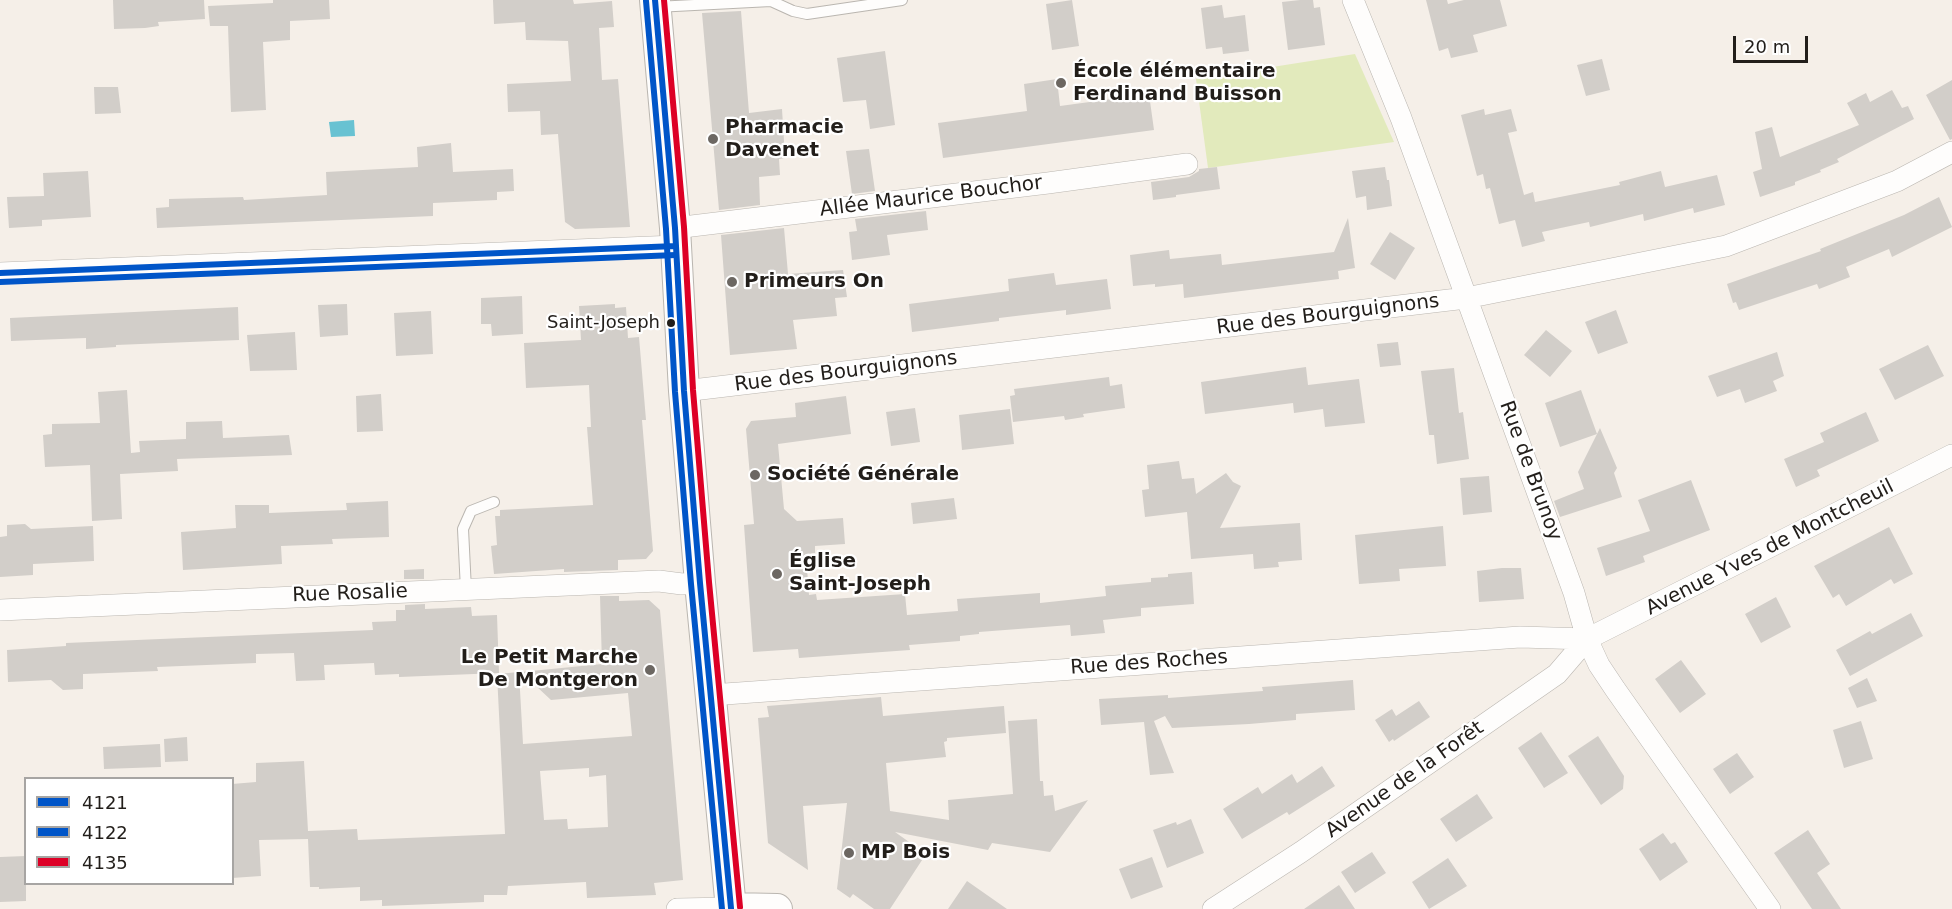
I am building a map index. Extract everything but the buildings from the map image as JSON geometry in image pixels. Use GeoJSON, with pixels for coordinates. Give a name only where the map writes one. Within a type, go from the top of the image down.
{"type":"FeatureCollection","features":[{"type":"Feature","properties":{"kind":"main road"},"geometry":{"type":"LineString","coordinates":[[656,3],[676,237],[684,391],[731,909],[777,909]]}},
{"type":"Feature","properties":{"kind":"street","name":"Rue de Brunoy"},"geometry":{"type":"LineString","coordinates":[[1353,0],[1401,118],[1574,593],[1587,639],[1599,665],[1615,689],[1770,909]]}},
{"type":"Feature","properties":{"kind":"street","name":"Rue des Bourguignons"},"geometry":{"type":"LineString","coordinates":[[684,391],[1466,298],[1726,246],[1897,181],[1952,152]]}},
{"type":"Feature","properties":{"kind":"street","name":"Allée Maurice Bouchor"},"geometry":{"type":"LineString","coordinates":[[0,273],[676,237],[1187,164]]}},
{"type":"Feature","properties":{"kind":"street","name":"Avenue Yves de Montcheuil"},"geometry":{"type":"LineString","coordinates":[[1587,639],[1952,455]]}},
{"type":"Feature","properties":{"kind":"street","name":"Rue Rosalie"},"geometry":{"type":"LineString","coordinates":[[0,610],[659,581],[700,583]]}},
{"type":"Feature","properties":{"kind":"street","name":"Rue des Roches"},"geometry":{"type":"LineString","coordinates":[[711,694],[1520,636],[1587,639]]}},
{"type":"Feature","properties":{"kind":"street","name":"Avenue de la Forêt"},"geometry":{"type":"LineString","coordinates":[[1213,909],[1301,852],[1557,674],[1587,639]]}},
{"type":"Feature","properties":{"kind":"street"},"geometry":{"type":"LineString","coordinates":[[677,909],[731,909]]}},
{"type":"Feature","properties":{"kind":"lane"},"geometry":{"type":"LineString","coordinates":[[656,3],[771,1],[793,11],[807,14],[902,0]]}},
{"type":"Feature","properties":{"kind":"lane"},"geometry":{"type":"LineString","coordinates":[[466,590],[463,529],[471,511],[494,502]]}},
{"type":"Feature","properties":{"kind":"green space"},"geometry":{"type":"Polygon","coordinates":[[[1355,54],[1394,142],[1208,168],[1196,79],[1355,54]]]}},
{"type":"Feature","properties":{"kind":"water"},"geometry":{"type":"Polygon","coordinates":[[[354,120],[355,136],[331,137],[329,122],[354,120]]]}},
{"type":"Feature","properties":{"kind":"transit line","name":"4121"},"geometry":{"type":"LineString","coordinates":[[655,0],[675,228],[684,391],[700,583],[731,908]]}},
{"type":"Feature","properties":{"kind":"transit line","name":"4135"},"geometry":{"type":"LineString","coordinates":[[664,0],[684,227],[693,390],[709,582],[740,907]]}},
{"type":"Feature","properties":{"kind":"transit line","name":"4122"},"geometry":{"type":"LineString","coordinates":[[646,1],[666,229],[675,392],[691,584],[722,909]]}},
{"type":"Feature","properties":{"kind":"transit line","name":"4121"},"geometry":{"type":"LineString","coordinates":[[0,273],[676,246]]}},
{"type":"Feature","properties":{"kind":"transit line","name":"4122"},"geometry":{"type":"LineString","coordinates":[[0,282],[676,255]]}},
{"type":"Feature","properties":{"kind":"place","name":"École élémentaire Ferdinand Buisson"},"geometry":{"type":"Point","coordinates":[1061,83]}},
{"type":"Feature","properties":{"kind":"place","name":"Pharmacie Davenet"},"geometry":{"type":"Point","coordinates":[713,139]}},
{"type":"Feature","properties":{"kind":"place","name":"Primeurs On"},"geometry":{"type":"Point","coordinates":[732,282]}},
{"type":"Feature","properties":{"kind":"place","name":"Saint-Joseph"},"geometry":{"type":"Point","coordinates":[671,323]}},
{"type":"Feature","properties":{"kind":"place","name":"Société Générale"},"geometry":{"type":"Point","coordinates":[755,475]}},
{"type":"Feature","properties":{"kind":"place","name":"Église Saint-Joseph"},"geometry":{"type":"Point","coordinates":[777,574]}},
{"type":"Feature","properties":{"kind":"place","name":"Le Petit Marche De Montgeron"},"geometry":{"type":"Point","coordinates":[650,670]}},
{"type":"Feature","properties":{"kind":"place","name":"MP Bois"},"geometry":{"type":"Point","coordinates":[849,853]}}]}
